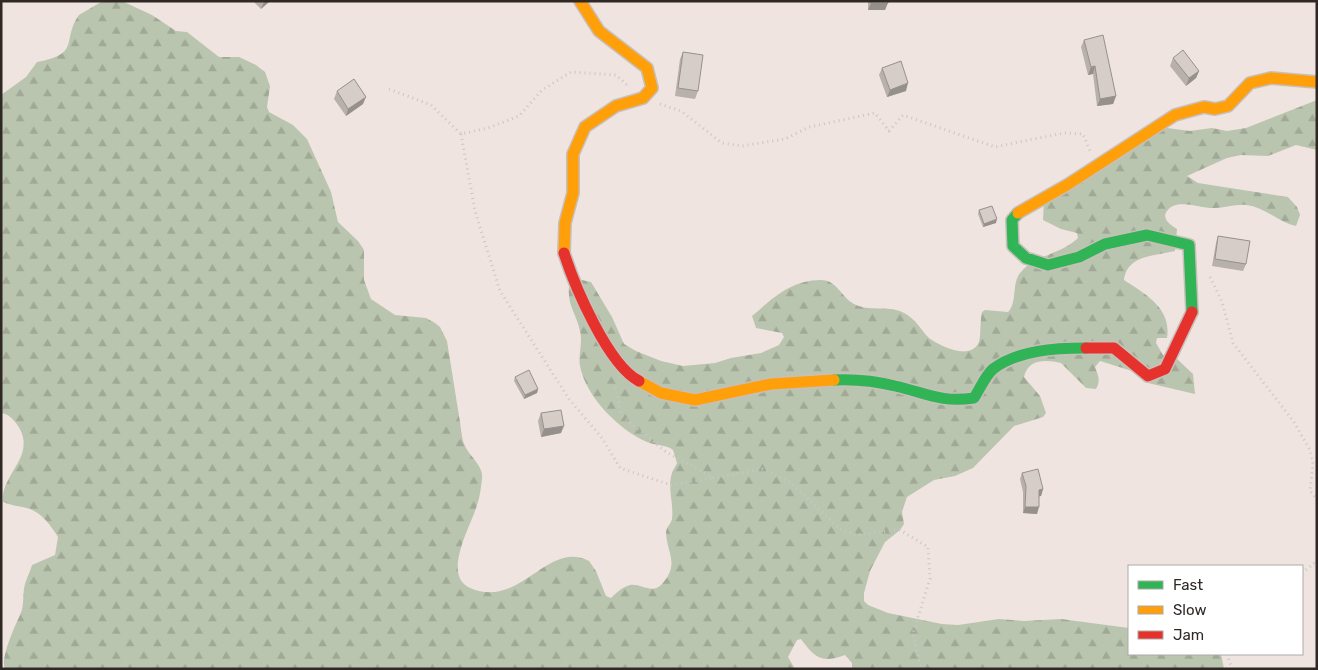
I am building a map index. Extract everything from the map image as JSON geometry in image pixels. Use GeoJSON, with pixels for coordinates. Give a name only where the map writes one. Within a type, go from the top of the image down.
{"type":"FeatureCollection","features":[{"type":"Feature","properties":{"kind":"street"},"geometry":{"type":"LineString","coordinates":[[580,1],[599,31],[646,68],[652,88],[643,98],[616,106],[585,127],[573,154],[573,193],[565,223],[564,254],[577,289],[606,345],[632,377],[660,393],[695,400],[772,384],[856,379],[897,386],[922,395],[955,401],[974,398],[992,370],[1016,356],[1068,348],[1114,348],[1148,376],[1165,369],[1193,310],[1188,245],[1147,235],[1105,244],[1079,257],[1048,265],[1026,258],[1013,246],[1012,220],[1018,212],[1087,173],[1175,116],[1204,107],[1215,109],[1228,106],[1250,83],[1271,78],[1317,82]]}},
{"type":"Feature","properties":{"kind":"path"},"geometry":{"type":"LineString","coordinates":[[461,134],[488,128],[520,116],[542,90],[571,72],[616,75],[643,98],[682,111],[722,142],[742,146],[785,139],[809,126],[875,113],[890,131],[903,115],[995,147],[1064,133],[1083,134],[1089,144],[1092,162],[1087,173]]}},
{"type":"Feature","properties":{"kind":"path"},"geometry":{"type":"LineString","coordinates":[[389,89],[431,105],[461,134],[475,211],[500,291],[569,399],[602,438],[620,468],[671,485],[762,470],[790,482],[840,529],[856,534],[900,530],[928,547],[930,579],[913,633],[920,669]]}},
{"type":"Feature","properties":{"kind":"path"},"geometry":{"type":"LineString","coordinates":[[1207,270],[1222,302],[1233,343],[1294,422],[1310,450],[1313,464],[1310,491],[1317,499]]}},
{"type":"Feature","properties":{"kind":"path"},"geometry":{"type":"LineString","coordinates":[[614,381],[622,416],[666,452],[714,478]]}},
{"type":"Feature","properties":{"kind":"path"},"geometry":{"type":"LineString","coordinates":[[1303,572],[1317,562]]}},
{"type":"Feature","properties":{"kind":"path"},"geometry":{"type":"LineString","coordinates":[[1228,655],[1232,669]]}},
{"type":"Feature","properties":{"kind":"green space"},"geometry":{"type":"Polygon","coordinates":[[[122,1],[152,15],[176,31],[187,32],[219,57],[239,57],[256,65],[265,72],[270,86],[267,107],[269,112],[293,125],[307,139],[331,192],[338,222],[358,241],[364,250],[364,280],[371,299],[395,315],[426,318],[440,327],[447,341],[464,443],[482,474],[478,502],[461,549],[458,572],[462,581],[470,588],[488,592],[504,590],[560,559],[574,557],[589,561],[596,571],[606,596],[611,598],[617,592],[630,585],[654,589],[662,584],[670,570],[671,558],[666,533],[672,519],[671,478],[677,463],[673,450],[636,437],[615,421],[596,401],[583,378],[580,366],[581,335],[569,299],[569,287],[582,280],[591,282],[612,317],[624,344],[661,361],[683,366],[715,363],[761,353],[779,345],[784,337],[782,333],[756,328],[752,316],[783,291],[801,283],[821,280],[831,283],[854,304],[865,308],[896,310],[908,315],[929,337],[943,346],[957,351],[970,350],[979,342],[982,312],[985,310],[1008,312],[1013,303],[1016,281],[1021,272],[1027,266],[1064,248],[1078,238],[1077,233],[1061,229],[1043,220],[1044,200],[1167,128],[1190,131],[1212,128],[1227,131],[1246,128],[1317,100],[1317,150],[1296,145],[1268,156],[1241,155],[1227,158],[1187,176],[1198,183],[1288,197],[1297,207],[1300,215],[1296,226],[1253,206],[1238,205],[1209,208],[1183,204],[1177,205],[1171,207],[1165,214],[1168,222],[1177,229],[1175,251],[1136,261],[1126,272],[1124,280],[1148,297],[1161,310],[1167,327],[1167,338],[1157,338],[1156,343],[1163,355],[1175,357],[1193,374],[1195,394],[1148,383],[1132,371],[1100,361],[1095,367],[1099,381],[1098,386],[1096,389],[1086,388],[1061,363],[1044,361],[1034,363],[1026,371],[1024,377],[1040,396],[1046,413],[1043,417],[1014,426],[973,468],[955,476],[934,480],[907,497],[902,512],[904,524],[900,530],[885,542],[870,571],[864,593],[864,601],[868,605],[888,613],[942,624],[958,625],[999,619],[1024,621],[1061,619],[1128,628],[1128,655],[1221,655],[1224,669],[852,669],[852,663],[845,655],[830,659],[820,658],[801,639],[797,640],[788,657],[795,669],[5,669],[6,650],[22,611],[24,588],[32,565],[55,555],[58,537],[46,521],[35,511],[3,502],[7,482],[22,454],[24,445],[22,434],[16,423],[10,416],[1,413],[1,95],[26,77],[37,62],[60,55],[68,45],[71,32],[79,15],[101,2],[122,1]]]}},
{"type":"Feature","properties":{"kind":"building"},"geometry":{"type":"Polygon","coordinates":[[[871,1],[888,1],[888,3],[871,3],[871,1]]]}},
{"type":"Feature","properties":{"kind":"building"},"geometry":{"type":"Polygon","coordinates":[[[1103,35],[1116,96],[1100,99],[1095,66],[1091,67],[1084,40],[1103,35]]]}},
{"type":"Feature","properties":{"kind":"building"},"geometry":{"type":"Polygon","coordinates":[[[1183,50],[1199,71],[1189,78],[1173,58],[1183,50]]]}},
{"type":"Feature","properties":{"kind":"building"},"geometry":{"type":"Polygon","coordinates":[[[683,52],[703,55],[698,91],[678,88],[683,52]]]}},
{"type":"Feature","properties":{"kind":"building"},"geometry":{"type":"Polygon","coordinates":[[[901,61],[908,83],[890,90],[882,68],[901,61]]]}},
{"type":"Feature","properties":{"kind":"building"},"geometry":{"type":"Polygon","coordinates":[[[354,79],[366,97],[348,109],[337,91],[354,79]]]}},
{"type":"Feature","properties":{"kind":"building"},"geometry":{"type":"Polygon","coordinates":[[[992,206],[997,219],[984,224],[979,210],[992,206]]]}},
{"type":"Feature","properties":{"kind":"building"},"geometry":{"type":"Polygon","coordinates":[[[1218,236],[1250,241],[1246,264],[1215,259],[1218,236]]]}},
{"type":"Feature","properties":{"kind":"building"},"geometry":{"type":"Polygon","coordinates":[[[529,370],[538,389],[525,395],[515,377],[529,370]]]}},
{"type":"Feature","properties":{"kind":"building"},"geometry":{"type":"Polygon","coordinates":[[[561,410],[564,426],[544,429],[541,413],[561,410]]]}},
{"type":"Feature","properties":{"kind":"building"},"geometry":{"type":"Polygon","coordinates":[[[1038,469],[1043,489],[1039,490],[1039,507],[1025,507],[1026,486],[1022,473],[1038,469]]]}},
{"type":"Feature","properties":{"kind":"traffic: fast"},"geometry":{"type":"LineString","coordinates":[[1018,213],[1012,220],[1013,246],[1026,258],[1048,265],[1079,257],[1105,244],[1147,235],[1189,245],[1192,312]]}},
{"type":"Feature","properties":{"kind":"traffic: fast"},"geometry":{"type":"LineString","coordinates":[[834,380],[880,383],[943,398],[974,398],[990,372],[1014,358],[1038,351],[1086,348]]}},
{"type":"Feature","properties":{"kind":"traffic: slow"},"geometry":{"type":"LineString","coordinates":[[564,253],[565,223],[573,193],[573,154],[585,127],[616,106],[643,98],[652,88],[647,68],[599,31],[580,1]]}},
{"type":"Feature","properties":{"kind":"traffic: slow"},"geometry":{"type":"LineString","coordinates":[[1018,213],[1067,185],[1175,115],[1204,107],[1215,109],[1228,106],[1250,83],[1271,78],[1317,82]]}},
{"type":"Feature","properties":{"kind":"traffic: slow"},"geometry":{"type":"LineString","coordinates":[[639,381],[661,393],[695,400],[771,384],[834,380]]}},
{"type":"Feature","properties":{"kind":"traffic: jam"},"geometry":{"type":"LineString","coordinates":[[564,253],[594,324],[616,359],[627,372],[639,381]]}},
{"type":"Feature","properties":{"kind":"traffic: jam"},"geometry":{"type":"LineString","coordinates":[[1086,348],[1114,348],[1148,376],[1165,369],[1192,312]]}}]}
